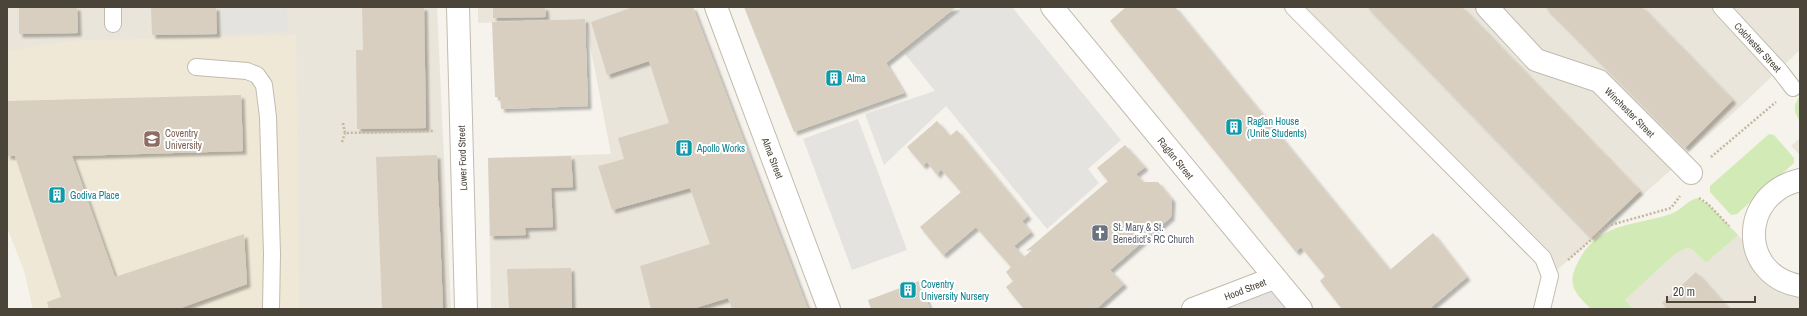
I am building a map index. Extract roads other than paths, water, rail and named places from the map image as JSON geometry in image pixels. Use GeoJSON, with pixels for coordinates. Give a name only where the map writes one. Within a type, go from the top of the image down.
{"type":"FeatureCollection","features":[{"type":"Feature","properties":{"kind":"street","name":"Lower Ford Street"},"geometry":{"type":"LineString","coordinates":[[458,7],[466,309]]}},
{"type":"Feature","properties":{"kind":"street","name":"Alma Street"},"geometry":{"type":"LineString","coordinates":[[716,7],[829,309]]}},
{"type":"Feature","properties":{"kind":"street","name":"Raglan Street"},"geometry":{"type":"LineString","coordinates":[[1052,7],[1301,309]]}},
{"type":"Feature","properties":{"kind":"street","name":"Winchester Street"},"geometry":{"type":"LineString","coordinates":[[1487,7],[1536,60],[1599,81],[1691,173]]}},
{"type":"Feature","properties":{"kind":"street"},"geometry":{"type":"LineString","coordinates":[[1800,180],[1786,184],[1771,194],[1758,211],[1754,229],[1754,240],[1759,258],[1770,273],[1788,284],[1800,286]]}},
{"type":"Feature","properties":{"kind":"street","name":"Hood Street"},"geometry":{"type":"LineString","coordinates":[[1193,309],[1274,278]]}},
{"type":"Feature","properties":{"kind":"lane"},"geometry":{"type":"LineString","coordinates":[[113,7],[113,24]]}},
{"type":"Feature","properties":{"kind":"lane"},"geometry":{"type":"LineString","coordinates":[[1293,7],[1543,258],[1550,276],[1542,309]]}},
{"type":"Feature","properties":{"kind":"lane","name":"Colchester Street"},"geometry":{"type":"LineString","coordinates":[[1721,7],[1780,71],[1793,88]]}},
{"type":"Feature","properties":{"kind":"lane"},"geometry":{"type":"LineString","coordinates":[[196,67],[247,71],[257,75],[264,85],[268,117],[272,254],[271,309]]}},
{"type":"Feature","properties":{"kind":"place","name":"Alma"},"geometry":{"type":"Point","coordinates":[834,78]}},
{"type":"Feature","properties":{"kind":"place","name":"Raglan House (Unite Students)"},"geometry":{"type":"Point","coordinates":[1234,127]}},
{"type":"Feature","properties":{"kind":"place","name":"Coventry University"},"geometry":{"type":"Point","coordinates":[152,139]}},
{"type":"Feature","properties":{"kind":"place","name":"Apollo Works"},"geometry":{"type":"Point","coordinates":[684,148]}},
{"type":"Feature","properties":{"kind":"place","name":"Godiva Place"},"geometry":{"type":"Point","coordinates":[57,195]}},
{"type":"Feature","properties":{"kind":"place","name":"St. Mary & St. Benedict’s RC Church"},"geometry":{"type":"Point","coordinates":[1100,233]}},
{"type":"Feature","properties":{"kind":"place","name":"Coventry University Nursery"},"geometry":{"type":"Point","coordinates":[908,290]}}]}
